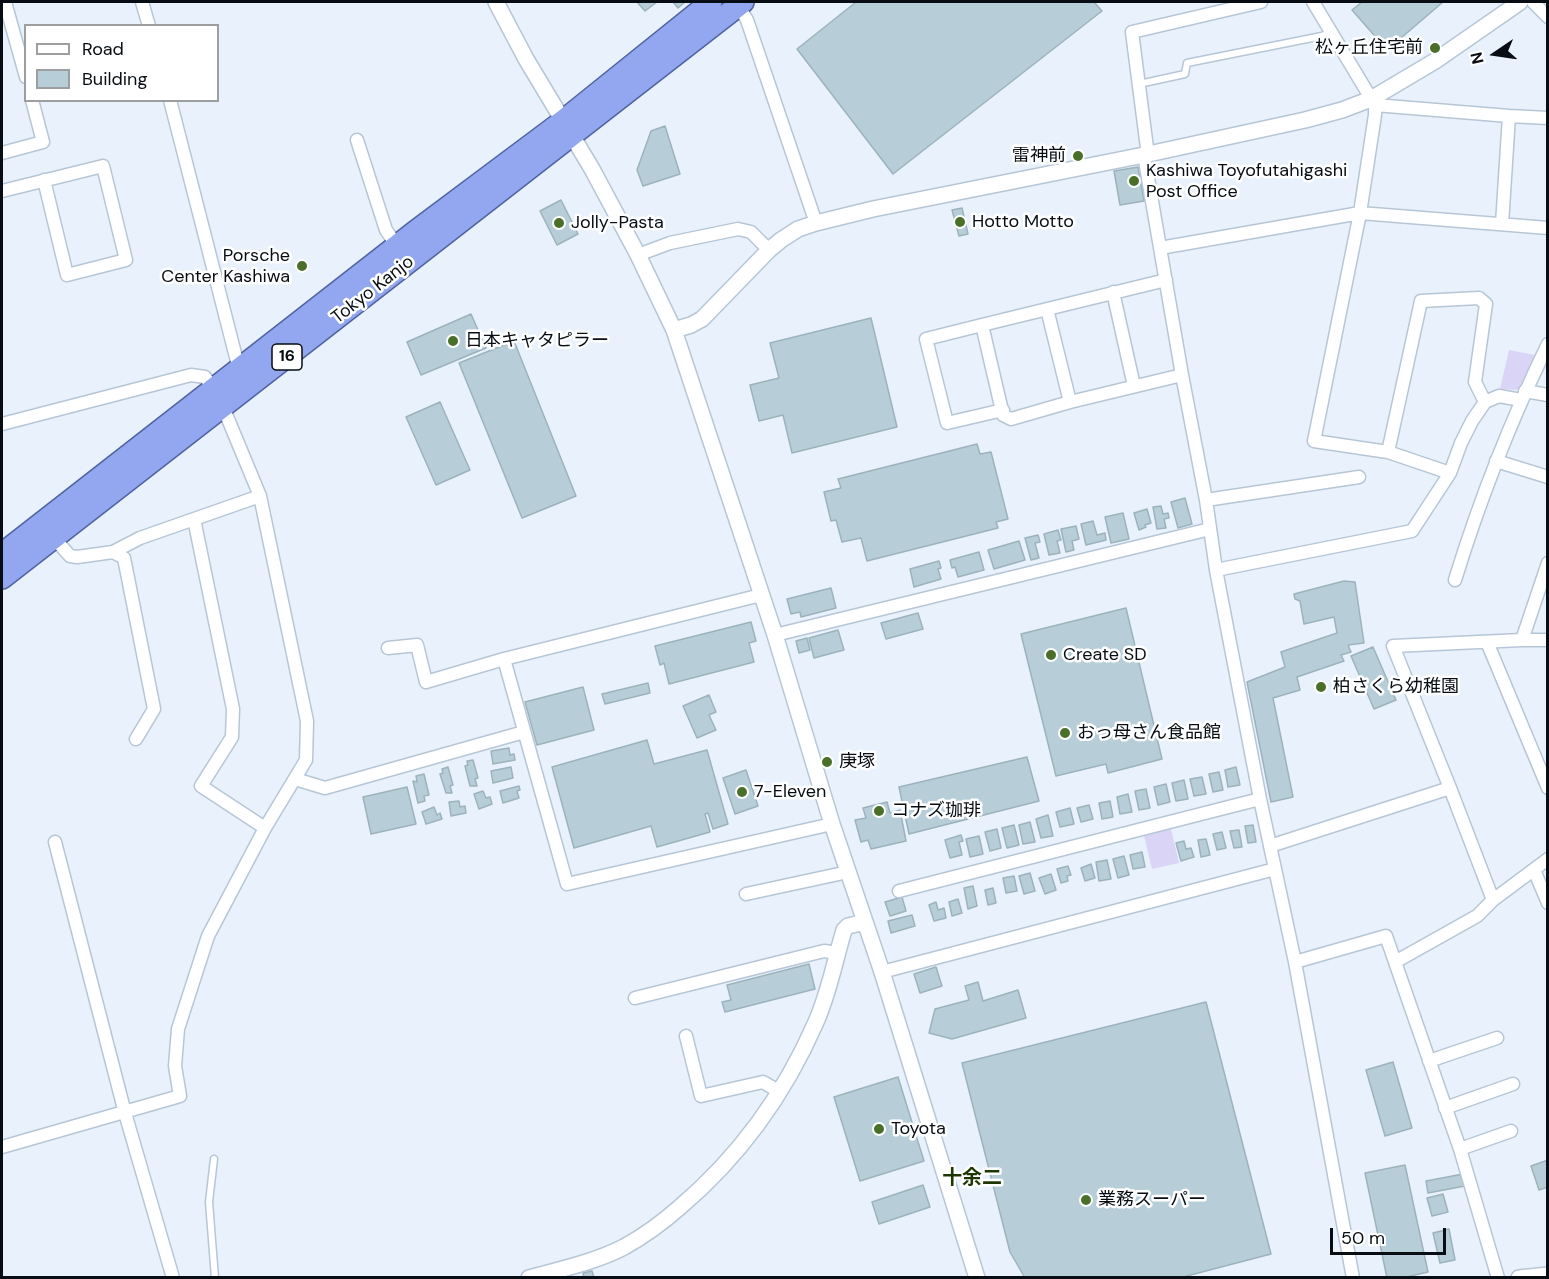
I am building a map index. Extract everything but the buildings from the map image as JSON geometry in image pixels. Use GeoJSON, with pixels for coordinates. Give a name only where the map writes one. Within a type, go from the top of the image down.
{"type":"FeatureCollection","features":[{"type":"Feature","properties":{"kind":"highway","name":"Tokyo Kanjo"},"geometry":{"type":"LineString","coordinates":[[567,128],[711,2]]}},
{"type":"Feature","properties":{"kind":"highway","name":"Tokyo Kanjo"},"geometry":{"type":"LineString","coordinates":[[2,554],[218,398],[567,128],[741,3]]}},
{"type":"Feature","properties":{"kind":"highway","name":"Tokyo Kanjo"},"geometry":{"type":"LineString","coordinates":[[2,578],[54,538],[218,398],[239,369],[403,254]]}},
{"type":"Feature","properties":{"kind":"street"},"geometry":{"type":"LineString","coordinates":[[5,2],[24,70]]}},
{"type":"Feature","properties":{"kind":"street"},"geometry":{"type":"LineString","coordinates":[[142,2],[148,24]]}},
{"type":"Feature","properties":{"kind":"street"},"geometry":{"type":"LineString","coordinates":[[496,2],[526,59],[592,169],[638,255],[674,330],[775,635],[832,824],[882,972],[977,1278]]}},
{"type":"Feature","properties":{"kind":"street"},"geometry":{"type":"LineString","coordinates":[[1261,2],[1132,32],[1147,148],[1144,155],[1206,500],[1216,570],[1269,846],[1275,869],[1282,881],[1289,915],[1295,962],[1353,1278]]}},
{"type":"Feature","properties":{"kind":"street"},"geometry":{"type":"LineString","coordinates":[[1313,2],[1373,102],[1375,115],[1360,213],[1314,441],[1388,452],[1450,473]]}},
{"type":"Feature","properties":{"kind":"street"},"geometry":{"type":"LineString","coordinates":[[674,330],[691,325],[702,318],[769,250],[798,229],[873,209],[1144,155],[1305,120],[1373,102],[1520,2]]}},
{"type":"Feature","properties":{"kind":"street"},"geometry":{"type":"LineString","coordinates":[[1533,2],[1548,17]]}},
{"type":"Feature","properties":{"kind":"street"},"geometry":{"type":"LineString","coordinates":[[741,3],[816,223]]}},
{"type":"Feature","properties":{"kind":"street"},"geometry":{"type":"LineString","coordinates":[[2,153],[43,142],[33,102]]}},
{"type":"Feature","properties":{"kind":"street"},"geometry":{"type":"LineString","coordinates":[[171,102],[239,369]]}},
{"type":"Feature","properties":{"kind":"street"},"geometry":{"type":"LineString","coordinates":[[1373,102],[1548,118]]}},
{"type":"Feature","properties":{"kind":"street"},"geometry":{"type":"LineString","coordinates":[[1502,225],[1509,116]]}},
{"type":"Feature","properties":{"kind":"street"},"geometry":{"type":"LineString","coordinates":[[357,140],[386,230],[403,254]]}},
{"type":"Feature","properties":{"kind":"street"},"geometry":{"type":"LineString","coordinates":[[2,191],[44,180],[103,166],[126,260],[67,275],[44,180]]}},
{"type":"Feature","properties":{"kind":"street"},"geometry":{"type":"LineString","coordinates":[[1160,248],[1360,213],[1548,228]]}},
{"type":"Feature","properties":{"kind":"street"},"geometry":{"type":"LineString","coordinates":[[638,255],[670,243],[738,229],[751,232],[769,250]]}},
{"type":"Feature","properties":{"kind":"street"},"geometry":{"type":"LineString","coordinates":[[1003,410],[947,423],[926,339],[1166,279]]}},
{"type":"Feature","properties":{"kind":"street"},"geometry":{"type":"LineString","coordinates":[[1113,292],[1134,386]]}},
{"type":"Feature","properties":{"kind":"street"},"geometry":{"type":"LineString","coordinates":[[1388,452],[1421,301],[1479,298],[1486,304],[1475,381],[1485,402]]}},
{"type":"Feature","properties":{"kind":"street"},"geometry":{"type":"LineString","coordinates":[[1047,309],[1070,402]]}},
{"type":"Feature","properties":{"kind":"street"},"geometry":{"type":"LineString","coordinates":[[982,325],[1003,415],[1011,419],[1182,375]]}},
{"type":"Feature","properties":{"kind":"street"},"geometry":{"type":"LineString","coordinates":[[1455,580],[1496,461],[1548,344]]}},
{"type":"Feature","properties":{"kind":"street"},"geometry":{"type":"LineString","coordinates":[[2,424],[191,375],[206,376],[218,398],[260,496],[307,722],[306,760],[265,828],[208,936],[178,1029],[175,1066],[180,1096],[2,1147]]}},
{"type":"Feature","properties":{"kind":"street"},"geometry":{"type":"LineString","coordinates":[[1216,570],[1412,531],[1450,473],[1461,443],[1485,402],[1499,396],[1548,395]]}},
{"type":"Feature","properties":{"kind":"street"},"geometry":{"type":"LineString","coordinates":[[1496,461],[1548,477]]}},
{"type":"Feature","properties":{"kind":"street"},"geometry":{"type":"LineString","coordinates":[[1206,500],[1359,477]]}},
{"type":"Feature","properties":{"kind":"street"},"geometry":{"type":"LineString","coordinates":[[54,538],[70,556],[113,552],[140,538],[260,496]]}},
{"type":"Feature","properties":{"kind":"street"},"geometry":{"type":"LineString","coordinates":[[194,519],[233,709],[232,737],[201,786],[265,828]]}},
{"type":"Feature","properties":{"kind":"street"},"geometry":{"type":"LineString","coordinates":[[775,635],[1210,529]]}},
{"type":"Feature","properties":{"kind":"street"},"geometry":{"type":"LineString","coordinates":[[113,552],[124,558],[154,709],[136,738]]}},
{"type":"Feature","properties":{"kind":"street"},"geometry":{"type":"LineString","coordinates":[[1522,640],[1548,563]]}},
{"type":"Feature","properties":{"kind":"street"},"geometry":{"type":"LineString","coordinates":[[388,648],[417,645],[426,682],[504,659],[761,595]]}},
{"type":"Feature","properties":{"kind":"street"},"geometry":{"type":"LineString","coordinates":[[1493,900],[1393,646],[1548,640]]}},
{"type":"Feature","properties":{"kind":"street"},"geometry":{"type":"LineString","coordinates":[[1487,642],[1548,788]]}},
{"type":"Feature","properties":{"kind":"street"},"geometry":{"type":"LineString","coordinates":[[504,659],[567,884],[832,824]]}},
{"type":"Feature","properties":{"kind":"street"},"geometry":{"type":"LineString","coordinates":[[295,779],[325,788],[524,732]]}},
{"type":"Feature","properties":{"kind":"street"},"geometry":{"type":"LineString","coordinates":[[1269,846],[1450,788]]}},
{"type":"Feature","properties":{"kind":"street"},"geometry":{"type":"LineString","coordinates":[[899,891],[1260,799]]}},
{"type":"Feature","properties":{"kind":"street"},"geometry":{"type":"LineString","coordinates":[[55,842],[125,1113],[173,1278]]}},
{"type":"Feature","properties":{"kind":"street"},"geometry":{"type":"LineString","coordinates":[[1395,962],[1477,916],[1493,900],[1548,859]]}},
{"type":"Feature","properties":{"kind":"street"},"geometry":{"type":"LineString","coordinates":[[882,972],[1275,869]]}},
{"type":"Feature","properties":{"kind":"street"},"geometry":{"type":"LineString","coordinates":[[1534,870],[1548,903]]}},
{"type":"Feature","properties":{"kind":"street"},"geometry":{"type":"LineString","coordinates":[[746,894],[848,872]]}},
{"type":"Feature","properties":{"kind":"street"},"geometry":{"type":"LineString","coordinates":[[539,1276],[602,1257],[644,1235],[700,1190],[728,1160],[756,1127],[780,1092],[800,1056],[817,1020],[844,930],[848,926],[865,921]]}},
{"type":"Feature","properties":{"kind":"street"},"geometry":{"type":"LineString","coordinates":[[1295,962],[1386,936],[1460,1149],[1498,1278]]}},
{"type":"Feature","properties":{"kind":"street"},"geometry":{"type":"LineString","coordinates":[[635,998],[824,951],[837,953]]}},
{"type":"Feature","properties":{"kind":"street"},"geometry":{"type":"LineString","coordinates":[[686,1036],[701,1096],[763,1082],[780,1092]]}},
{"type":"Feature","properties":{"kind":"street"},"geometry":{"type":"LineString","coordinates":[[1430,1062],[1497,1038]]}},
{"type":"Feature","properties":{"kind":"street"},"geometry":{"type":"LineString","coordinates":[[1445,1108],[1513,1084]]}},
{"type":"Feature","properties":{"kind":"street"},"geometry":{"type":"LineString","coordinates":[[1460,1149],[1511,1131]]}},
{"type":"Feature","properties":{"kind":"street"},"geometry":{"type":"LineString","coordinates":[[1519,1278],[1548,1275]]}},
{"type":"Feature","properties":{"kind":"lane"},"geometry":{"type":"LineString","coordinates":[[1139,84],[1185,74],[1187,63],[1322,36],[1331,31]]}},
{"type":"Feature","properties":{"kind":"lane"},"geometry":{"type":"LineString","coordinates":[[214,1159],[209,1202],[215,1278]]}},
{"type":"Feature","properties":{"kind":"shaded area"},"geometry":{"type":"Polygon","coordinates":[[[1509,350],[1535,355],[1523,386],[1516,390],[1500,389],[1509,350]]]}},
{"type":"Feature","properties":{"kind":"shaded area"},"geometry":{"type":"Polygon","coordinates":[[[1171,829],[1179,863],[1152,869],[1144,836],[1171,829]]]}},
{"type":"Feature","properties":{"kind":"place","name":"松ヶ丘住宅前"},"geometry":{"type":"Point","coordinates":[1435,48]}},
{"type":"Feature","properties":{"kind":"place","name":"雷神前"},"geometry":{"type":"Point","coordinates":[1078,156]}},
{"type":"Feature","properties":{"kind":"place","name":"Kashiwa Toyofutahigashi Post Office"},"geometry":{"type":"Point","coordinates":[1134,181]}},
{"type":"Feature","properties":{"kind":"place","name":"Hotto Motto"},"geometry":{"type":"Point","coordinates":[960,222]}},
{"type":"Feature","properties":{"kind":"place","name":"Jolly-Pasta"},"geometry":{"type":"Point","coordinates":[559,223]}},
{"type":"Feature","properties":{"kind":"place","name":"Porsche Center Kashiwa"},"geometry":{"type":"Point","coordinates":[302,266]}},
{"type":"Feature","properties":{"kind":"place","name":"日本キャタピラー"},"geometry":{"type":"Point","coordinates":[453,341]}},
{"type":"Feature","properties":{"kind":"place","name":"Create SD"},"geometry":{"type":"Point","coordinates":[1051,655]}},
{"type":"Feature","properties":{"kind":"place","name":"柏さくら幼稚園"},"geometry":{"type":"Point","coordinates":[1321,687]}},
{"type":"Feature","properties":{"kind":"place","name":"おっ母さん食品館"},"geometry":{"type":"Point","coordinates":[1065,733]}},
{"type":"Feature","properties":{"kind":"place","name":"庚塚"},"geometry":{"type":"Point","coordinates":[827,762]}},
{"type":"Feature","properties":{"kind":"place","name":"7-Eleven"},"geometry":{"type":"Point","coordinates":[742,792]}},
{"type":"Feature","properties":{"kind":"place","name":"コナズ珈琲"},"geometry":{"type":"Point","coordinates":[879,811]}},
{"type":"Feature","properties":{"kind":"place","name":"Toyota"},"geometry":{"type":"Point","coordinates":[879,1129]}},
{"type":"Feature","properties":{"kind":"place","name":"業務スーパー"},"geometry":{"type":"Point","coordinates":[1086,1200]}},
{"type":"Feature","properties":{"kind":"district","name":"十余二"},"geometry":{"type":"Point","coordinates":[972,1179]}}]}
